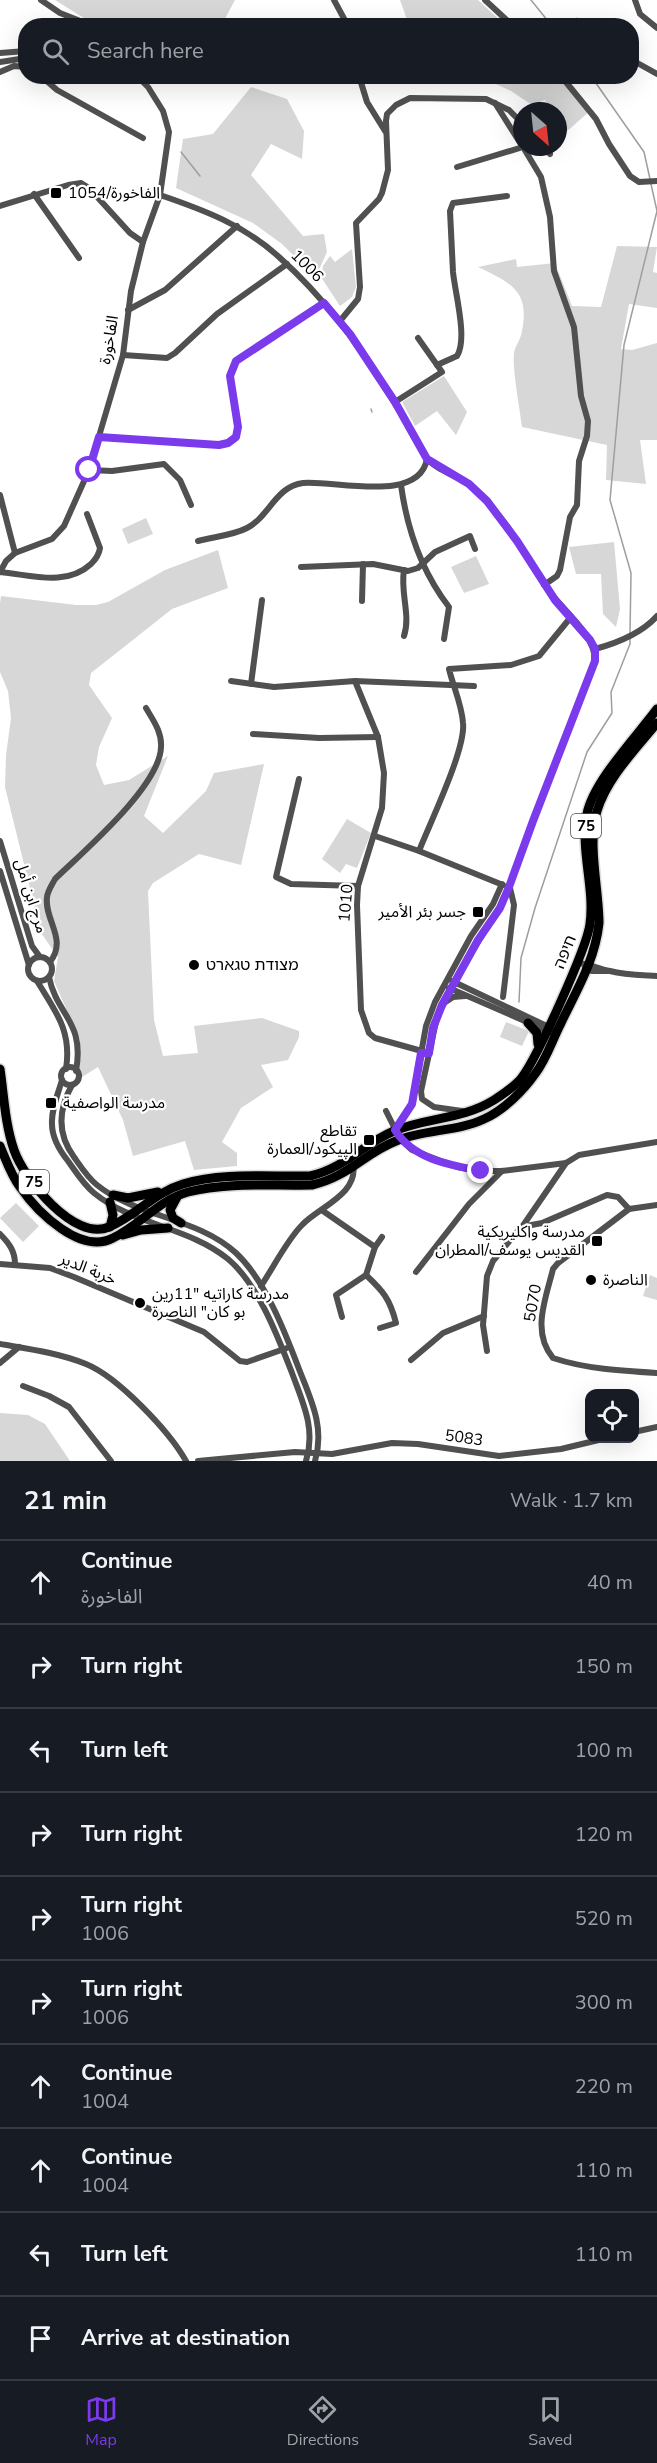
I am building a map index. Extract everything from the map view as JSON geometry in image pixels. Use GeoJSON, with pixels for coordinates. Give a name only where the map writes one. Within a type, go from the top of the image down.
{"type":"FeatureCollection","features":[{"type":"Feature","properties":{"kind":"highway","name":"חיפה"},"geometry":{"type":"LineString","coordinates":[[398,1135],[464,1115],[483,1106],[519,1080],[538,1047],[578,963],[591,923],[585,836],[587,813],[604,777],[657,708]]}},
{"type":"Feature","properties":{"kind":"highway","name":"חיפה"},"geometry":{"type":"LineString","coordinates":[[411,1136],[478,1121],[500,1110],[537,1072],[589,967],[599,923],[594,836],[596,813],[610,782],[657,723]]}},
{"type":"Feature","properties":{"kind":"highway"},"geometry":{"type":"LineString","coordinates":[[528,1023],[537,1033],[538,1047]]}},
{"type":"Feature","properties":{"kind":"highway","name":"75"},"geometry":{"type":"LineString","coordinates":[[0,1069],[10,1136],[15,1153],[28,1176],[59,1212],[72,1222],[93,1230],[110,1227],[163,1192],[181,1190],[211,1179],[310,1176],[353,1163],[379,1138],[398,1135],[411,1136]]}},
{"type":"Feature","properties":{"kind":"highway","name":"75"},"geometry":{"type":"LineString","coordinates":[[0,1146],[20,1188],[62,1229],[84,1242],[98,1243],[115,1238],[181,1190]]}},
{"type":"Feature","properties":{"kind":"highway"},"geometry":{"type":"LineString","coordinates":[[110,1227],[113,1215],[112,1199],[181,1190]]}},
{"type":"Feature","properties":{"kind":"highway"},"geometry":{"type":"LineString","coordinates":[[181,1190],[172,1202],[170,1210],[173,1218],[181,1223]]}},
{"type":"Feature","properties":{"kind":"highway"},"geometry":{"type":"LineString","coordinates":[[115,1238],[141,1230],[168,1228]]}},
{"type":"Feature","properties":{"kind":"street"},"geometry":{"type":"LineString","coordinates":[[41,0],[60,13],[72,18]]}},
{"type":"Feature","properties":{"kind":"street"},"geometry":{"type":"LineString","coordinates":[[334,0],[344,18]]}},
{"type":"Feature","properties":{"kind":"street"},"geometry":{"type":"LineString","coordinates":[[485,0],[504,18]]}},
{"type":"Feature","properties":{"kind":"street"},"geometry":{"type":"LineString","coordinates":[[635,0],[640,14],[657,28]]}},
{"type":"Feature","properties":{"kind":"street"},"geometry":{"type":"LineString","coordinates":[[0,52],[18,51]]}},
{"type":"Feature","properties":{"kind":"street"},"geometry":{"type":"LineString","coordinates":[[0,62],[18,59]]}},
{"type":"Feature","properties":{"kind":"street"},"geometry":{"type":"LineString","coordinates":[[639,64],[657,74]]}},
{"type":"Feature","properties":{"kind":"street"},"geometry":{"type":"LineString","coordinates":[[0,72],[18,66]]}},
{"type":"Feature","properties":{"kind":"street"},"geometry":{"type":"LineString","coordinates":[[50,84],[143,138]]}},
{"type":"Feature","properties":{"kind":"street","name":"الفاخورة"},"geometry":{"type":"LineString","coordinates":[[15,553],[52,539],[64,526],[89,470],[123,355],[128,310],[143,242],[160,195],[168,147],[167,120],[145,84]]}},
{"type":"Feature","properties":{"kind":"street"},"geometry":{"type":"LineString","coordinates":[[361,84],[367,102],[385,131]]}},
{"type":"Feature","properties":{"kind":"street"},"geometry":{"type":"LineString","coordinates":[[568,84],[596,119],[630,176],[639,182],[657,180]]}},
{"type":"Feature","properties":{"kind":"street"},"geometry":{"type":"LineString","coordinates":[[340,321],[358,299],[360,287],[355,228],[359,218],[379,199],[382,193],[388,170],[385,131],[387,114],[392,107],[410,98],[486,99],[513,114]]}},
{"type":"Feature","properties":{"kind":"street"},"geometry":{"type":"LineString","coordinates":[[494,102],[513,132]]}},
{"type":"Feature","properties":{"kind":"street"},"geometry":{"type":"LineString","coordinates":[[457,167],[523,147],[541,177],[550,217],[554,271],[574,327],[581,396],[588,421],[587,436],[579,461],[577,505],[570,517],[560,570],[557,576],[544,585]]}},
{"type":"Feature","properties":{"kind":"street"},"geometry":{"type":"LineString","coordinates":[[0,204],[81,183],[89,188],[130,233],[143,242]]}},
{"type":"Feature","properties":{"kind":"street"},"geometry":{"type":"LineString","coordinates":[[34,194],[78,258]]}},
{"type":"Feature","properties":{"kind":"street","name":"1006"},"geometry":{"type":"LineString","coordinates":[[160,195],[200,209],[251,234],[286,264],[324,303],[340,321],[395,402],[427,459],[469,484],[487,501],[517,541],[544,585],[595,649]]}},
{"type":"Feature","properties":{"kind":"street"},"geometry":{"type":"LineString","coordinates":[[437,365],[457,356],[460,347],[461,336],[450,211],[453,203],[507,196]]}},
{"type":"Feature","properties":{"kind":"street"},"geometry":{"type":"LineString","coordinates":[[128,310],[165,290],[237,226]]}},
{"type":"Feature","properties":{"kind":"street"},"geometry":{"type":"LineString","coordinates":[[123,355],[167,358],[217,314],[286,264]]}},
{"type":"Feature","properties":{"kind":"street"},"geometry":{"type":"LineString","coordinates":[[99,437],[219,445],[228,443],[236,437],[238,427],[230,376],[236,361],[324,303]]}},
{"type":"Feature","properties":{"kind":"street"},"geometry":{"type":"LineString","coordinates":[[395,402],[442,372],[418,338]]}},
{"type":"Feature","properties":{"kind":"street"},"geometry":{"type":"LineString","coordinates":[[198,541],[248,528],[285,490],[300,483],[385,487],[401,485],[416,478],[425,470],[427,459]]}},
{"type":"Feature","properties":{"kind":"street"},"geometry":{"type":"LineString","coordinates":[[89,470],[112,471],[164,464],[180,480],[191,505]]}},
{"type":"Feature","properties":{"kind":"street"},"geometry":{"type":"LineString","coordinates":[[401,485],[405,515],[422,562],[433,587],[449,608],[444,639]]}},
{"type":"Feature","properties":{"kind":"street"},"geometry":{"type":"LineString","coordinates":[[0,495],[15,553],[6,561],[0,572],[67,578],[82,572],[95,560],[100,548],[87,514]]}},
{"type":"Feature","properties":{"kind":"street"},"geometry":{"type":"LineString","coordinates":[[301,567],[373,564],[404,570],[418,568],[435,552],[470,536],[475,549]]}},
{"type":"Feature","properties":{"kind":"street"},"geometry":{"type":"LineString","coordinates":[[362,601],[363,564]]}},
{"type":"Feature","properties":{"kind":"street"},"geometry":{"type":"LineString","coordinates":[[404,570],[402,594],[407,620],[404,636]]}},
{"type":"Feature","properties":{"kind":"street"},"geometry":{"type":"LineString","coordinates":[[251,684],[262,600]]}},
{"type":"Feature","properties":{"kind":"street"},"geometry":{"type":"LineString","coordinates":[[483,1106],[463,1112],[426,1103],[421,1094],[433,1028],[450,989],[478,940],[500,908],[509,887],[595,661],[595,649],[636,632],[650,624],[657,616]]}},
{"type":"Feature","properties":{"kind":"street"},"geometry":{"type":"LineString","coordinates":[[419,851],[459,752],[464,728],[449,669],[511,665],[539,656],[571,617]]}},
{"type":"Feature","properties":{"kind":"street"},"geometry":{"type":"LineString","coordinates":[[231,681],[293,687],[355,681],[474,686]]}},
{"type":"Feature","properties":{"kind":"street","name":"1010"},"geometry":{"type":"LineString","coordinates":[[355,681],[378,737],[384,773],[382,808],[358,886],[356,925],[361,1010],[369,1033],[375,1038],[421,1053],[429,1053]]}},
{"type":"Feature","properties":{"kind":"street"},"geometry":{"type":"LineString","coordinates":[[50,962],[54,957],[58,942],[47,904],[49,889],[55,879],[140,793],[158,762],[161,746],[158,728],[146,708]]}},
{"type":"Feature","properties":{"kind":"street"},"geometry":{"type":"LineString","coordinates":[[253,734],[319,738],[378,737]]}},
{"type":"Feature","properties":{"kind":"street"},"geometry":{"type":"LineString","coordinates":[[299,779],[276,877],[291,884],[358,886]]}},
{"type":"Feature","properties":{"kind":"street"},"geometry":{"type":"LineString","coordinates":[[375,836],[509,887]]}},
{"type":"Feature","properties":{"kind":"street","name":"مرج ابن أمل"},"geometry":{"type":"LineString","coordinates":[[0,841],[32,946],[40,957]]}},
{"type":"Feature","properties":{"kind":"street","name":"مرج ابن أمل"},"geometry":{"type":"LineString","coordinates":[[0,871],[29,965]]}},
{"type":"Feature","properties":{"kind":"street"},"geometry":{"type":"LineString","coordinates":[[398,1135],[414,1096],[429,1014],[471,936],[493,904],[502,884]]}},
{"type":"Feature","properties":{"kind":"street"},"geometry":{"type":"LineString","coordinates":[[503,997],[514,905],[509,887]]}},
{"type":"Feature","properties":{"kind":"street"},"geometry":{"type":"LineString","coordinates":[[50,962],[40,957],[33,960],[29,965],[29,974],[37,981],[67,1036],[69,1050],[66,1069]]}},
{"type":"Feature","properties":{"kind":"street"},"geometry":{"type":"LineString","coordinates":[[50,962],[51,987],[76,1034],[79,1052],[76,1071],[78,1079],[72,1085],[62,1110],[60,1129],[63,1138],[91,1180],[130,1213],[213,1248],[236,1266],[257,1296],[283,1350],[308,1417],[309,1453],[306,1461]]}},
{"type":"Feature","properties":{"kind":"street"},"geometry":{"type":"LineString","coordinates":[[578,963],[607,971],[657,976]]}},
{"type":"Feature","properties":{"kind":"street"},"geometry":{"type":"LineString","coordinates":[[459,973],[468,988]]}},
{"type":"Feature","properties":{"kind":"street"},"geometry":{"type":"LineString","coordinates":[[37,981],[45,981],[50,977]]}},
{"type":"Feature","properties":{"kind":"street"},"geometry":{"type":"LineString","coordinates":[[447,978],[556,1032]]}},
{"type":"Feature","properties":{"kind":"street"},"geometry":{"type":"LineString","coordinates":[[443,986],[528,1023],[547,1028]]}},
{"type":"Feature","properties":{"kind":"street"},"geometry":{"type":"LineString","coordinates":[[442,1005],[453,998],[466,996]]}},
{"type":"Feature","properties":{"kind":"street"},"geometry":{"type":"LineString","coordinates":[[76,1071],[72,1068],[66,1069],[61,1074],[62,1080],[52,1118],[53,1135],[61,1152],[92,1192],[206,1233],[227,1246],[244,1262],[261,1287],[290,1347],[319,1424],[316,1457]]}},
{"type":"Feature","properties":{"kind":"street"},"geometry":{"type":"LineString","coordinates":[[62,1080],[72,1085]]}},
{"type":"Feature","properties":{"kind":"street"},"geometry":{"type":"LineString","coordinates":[[406,1114],[394,1115],[386,1111],[398,1135],[412,1150],[457,1167],[481,1171],[502,1171],[566,1163]]}},
{"type":"Feature","properties":{"kind":"street"},"geometry":{"type":"LineString","coordinates":[[411,1136],[412,1150]]}},
{"type":"Feature","properties":{"kind":"street"},"geometry":{"type":"LineString","coordinates":[[487,1351],[483,1325],[488,1276],[493,1261],[521,1227],[566,1163],[579,1155],[657,1142]]}},
{"type":"Feature","properties":{"kind":"street"},"geometry":{"type":"LineString","coordinates":[[261,1287],[303,1224],[323,1211],[349,1186],[353,1163]]}},
{"type":"Feature","properties":{"kind":"street"},"geometry":{"type":"LineString","coordinates":[[416,1272],[469,1204],[502,1171]]}},
{"type":"Feature","properties":{"kind":"street"},"geometry":{"type":"LineString","coordinates":[[521,1227],[542,1223],[607,1195],[618,1197],[629,1209],[657,1205]]}},
{"type":"Feature","properties":{"kind":"street","name":"5070"},"geometry":{"type":"LineString","coordinates":[[629,1209],[554,1269],[542,1316],[542,1340],[553,1358],[566,1363],[615,1371],[657,1373]]}},
{"type":"Feature","properties":{"kind":"street"},"geometry":{"type":"LineString","coordinates":[[323,1211],[375,1248]]}},
{"type":"Feature","properties":{"kind":"street"},"geometry":{"type":"LineString","coordinates":[[0,1234],[10,1245],[15,1255],[15,1264]]}},
{"type":"Feature","properties":{"kind":"street"},"geometry":{"type":"LineString","coordinates":[[342,1317],[336,1295],[366,1275],[375,1248],[382,1238]]}},
{"type":"Feature","properties":{"kind":"street","name":"خربة الدير"},"geometry":{"type":"LineString","coordinates":[[0,1264],[50,1268],[204,1332],[240,1361],[247,1362],[290,1347]]}},
{"type":"Feature","properties":{"kind":"street"},"geometry":{"type":"LineString","coordinates":[[366,1275],[386,1294],[392,1306],[396,1323],[380,1328]]}},
{"type":"Feature","properties":{"kind":"street"},"geometry":{"type":"LineString","coordinates":[[411,1360],[443,1333],[484,1316]]}},
{"type":"Feature","properties":{"kind":"street"},"geometry":{"type":"LineString","coordinates":[[0,1344],[68,1357],[100,1372],[128,1393],[178,1447],[186,1461]]}},
{"type":"Feature","properties":{"kind":"street"},"geometry":{"type":"LineString","coordinates":[[0,1363],[19,1347]]}},
{"type":"Feature","properties":{"kind":"street"},"geometry":{"type":"LineString","coordinates":[[23,1386],[50,1396],[69,1407],[111,1461]]}},
{"type":"Feature","properties":{"kind":"street"},"geometry":{"type":"LineString","coordinates":[[639,1431],[657,1427]]}},
{"type":"Feature","properties":{"kind":"street","name":"5083"},"geometry":{"type":"LineString","coordinates":[[198,1461],[295,1452],[309,1453],[316,1457],[392,1443],[418,1444],[499,1456],[561,1449],[586,1443]]}},
{"type":"Feature","properties":{"kind":"shaded area"},"geometry":{"type":"Polygon","coordinates":[[[55,0],[235,0],[225,18],[84,18],[55,0]]]}},
{"type":"Feature","properties":{"kind":"shaded area"},"geometry":{"type":"Polygon","coordinates":[[[400,0],[478,0],[497,18],[406,18],[400,0]]]}},
{"type":"Feature","properties":{"kind":"shaded area"},"geometry":{"type":"Polygon","coordinates":[[[496,84],[564,84],[591,110],[567,131],[567,102],[546,102],[545,100],[528,102],[496,84]]]}},
{"type":"Feature","properties":{"kind":"shaded area"},"geometry":{"type":"Polygon","coordinates":[[[251,87],[287,99],[304,131],[302,159],[271,144],[251,175],[303,236],[324,234],[327,252],[317,274],[320,282],[282,244],[253,223],[176,188],[183,139],[213,134],[251,87]]]}},
{"type":"Feature","properties":{"kind":"shaded area"},"geometry":{"type":"Polygon","coordinates":[[[617,246],[657,247],[653,272],[657,273],[657,308],[629,304],[621,349],[632,350],[657,343],[657,440],[640,440],[646,484],[606,480],[607,445],[522,427],[514,360],[522,331],[523,306],[520,297],[509,284],[478,267],[516,259],[517,267],[555,263],[572,306],[601,307],[617,246]]]}},
{"type":"Feature","properties":{"kind":"shaded area"},"geometry":{"type":"Polygon","coordinates":[[[352,249],[356,287],[352,297],[340,306],[321,277],[323,266],[330,256],[335,262],[352,249]]]}},
{"type":"Feature","properties":{"kind":"shaded area"},"geometry":{"type":"Polygon","coordinates":[[[444,376],[467,412],[456,435],[437,411],[415,426],[402,402],[444,376]]]}},
{"type":"Feature","properties":{"kind":"shaded area"},"geometry":{"type":"Polygon","coordinates":[[[146,518],[153,534],[128,544],[122,529],[146,518]]]}},
{"type":"Feature","properties":{"kind":"shaded area"},"geometry":{"type":"Polygon","coordinates":[[[614,542],[620,609],[616,627],[603,614],[601,574],[576,574],[569,547],[614,542]]]}},
{"type":"Feature","properties":{"kind":"shaded area"},"geometry":{"type":"Polygon","coordinates":[[[218,550],[228,588],[172,609],[91,673],[89,685],[112,718],[99,747],[96,765],[104,785],[129,780],[168,756],[144,816],[163,833],[206,791],[214,773],[264,764],[241,865],[199,854],[153,883],[148,891],[154,1020],[163,1056],[198,1053],[194,1026],[262,1018],[299,1031],[299,1037],[288,1060],[261,1065],[273,1087],[241,1108],[222,1142],[237,1153],[237,1166],[194,1170],[185,1141],[133,1156],[123,1120],[98,1067],[82,1077],[77,1069],[79,1038],[54,981],[58,957],[41,933],[5,787],[11,718],[8,691],[0,672],[0,603],[1,596],[76,605],[96,605],[108,602],[165,570],[218,550]]]}},
{"type":"Feature","properties":{"kind":"shaded area"},"geometry":{"type":"Polygon","coordinates":[[[476,556],[489,584],[464,593],[451,567],[476,556]]]}},
{"type":"Feature","properties":{"kind":"shaded area"},"geometry":{"type":"Polygon","coordinates":[[[347,819],[371,833],[357,868],[346,864],[340,873],[322,859],[347,819]]]}},
{"type":"Feature","properties":{"kind":"shaded area"},"geometry":{"type":"Polygon","coordinates":[[[506,1022],[529,1031],[522,1046],[500,1037],[506,1022]]]}},
{"type":"Feature","properties":{"kind":"shaded area"},"geometry":{"type":"Polygon","coordinates":[[[16,1203],[39,1226],[23,1242],[0,1218],[16,1203]]]}},
{"type":"Feature","properties":{"kind":"shaded area"},"geometry":{"type":"Polygon","coordinates":[[[650,1275],[657,1278],[657,1300],[643,1296],[650,1275]]]}},
{"type":"Feature","properties":{"kind":"shaded area"},"geometry":{"type":"Polygon","coordinates":[[[0,1413],[28,1415],[45,1424],[70,1461],[0,1461],[0,1413]]]}},
{"type":"Feature","properties":{"kind":"waterway"},"geometry":{"type":"LineString","coordinates":[[531,0],[546,18]]}},
{"type":"Feature","properties":{"kind":"waterway"},"geometry":{"type":"LineString","coordinates":[[597,84],[644,152],[650,179]]}},
{"type":"Feature","properties":{"kind":"waterway"},"geometry":{"type":"LineString","coordinates":[[181,152],[200,176]]}},
{"type":"Feature","properties":{"kind":"waterway"},"geometry":{"type":"LineString","coordinates":[[630,633],[631,573],[610,500],[624,345],[657,211],[651,184]]}},
{"type":"Feature","properties":{"kind":"waterway"},"geometry":{"type":"LineString","coordinates":[[519,1002],[521,958],[535,908],[587,752],[612,713],[611,692],[630,644],[630,638]]}},
{"type":"Feature","properties":{"kind":"place","name":"الفاخورة/1054"},"geometry":{"type":"Point","coordinates":[56,193]}},
{"type":"Feature","properties":{"kind":"place","name":"جسر بئر الأمير"},"geometry":{"type":"Point","coordinates":[478,912]}},
{"type":"Feature","properties":{"kind":"place","name":"מצודת טגארט"},"geometry":{"type":"Point","coordinates":[194,965]}},
{"type":"Feature","properties":{"kind":"place","name":"مدرسة الواصفية"},"geometry":{"type":"Point","coordinates":[51,1103]}},
{"type":"Feature","properties":{"kind":"place","name":"تقاطع الپيكود/العمارة"},"geometry":{"type":"Point","coordinates":[369,1140]}},
{"type":"Feature","properties":{"kind":"place","name":"مدرسة واكليريكية القديس يوسف/المطران"},"geometry":{"type":"Point","coordinates":[597,1241]}},
{"type":"Feature","properties":{"kind":"place","name":"الناصرة"},"geometry":{"type":"Point","coordinates":[591,1280]}},
{"type":"Feature","properties":{"kind":"place","name":"مدرسة كاراتيه \"11رين بو كان\" الناصرة"},"geometry":{"type":"Point","coordinates":[140,1303]}},
{"type":"Feature","properties":{"kind":"route"},"geometry":{"type":"LineString","coordinates":[[89,470],[99,437],[219,445],[228,443],[236,437],[238,427],[230,376],[236,361],[324,303],[350,334],[395,402],[427,459],[469,484],[487,501],[517,541],[555,600],[590,640],[595,649],[595,661],[509,887],[500,908],[478,940],[442,1005],[433,1028],[429,1053],[421,1053],[412,1104],[395,1130],[409,1148],[420,1154],[457,1167],[481,1171]]}}]}
